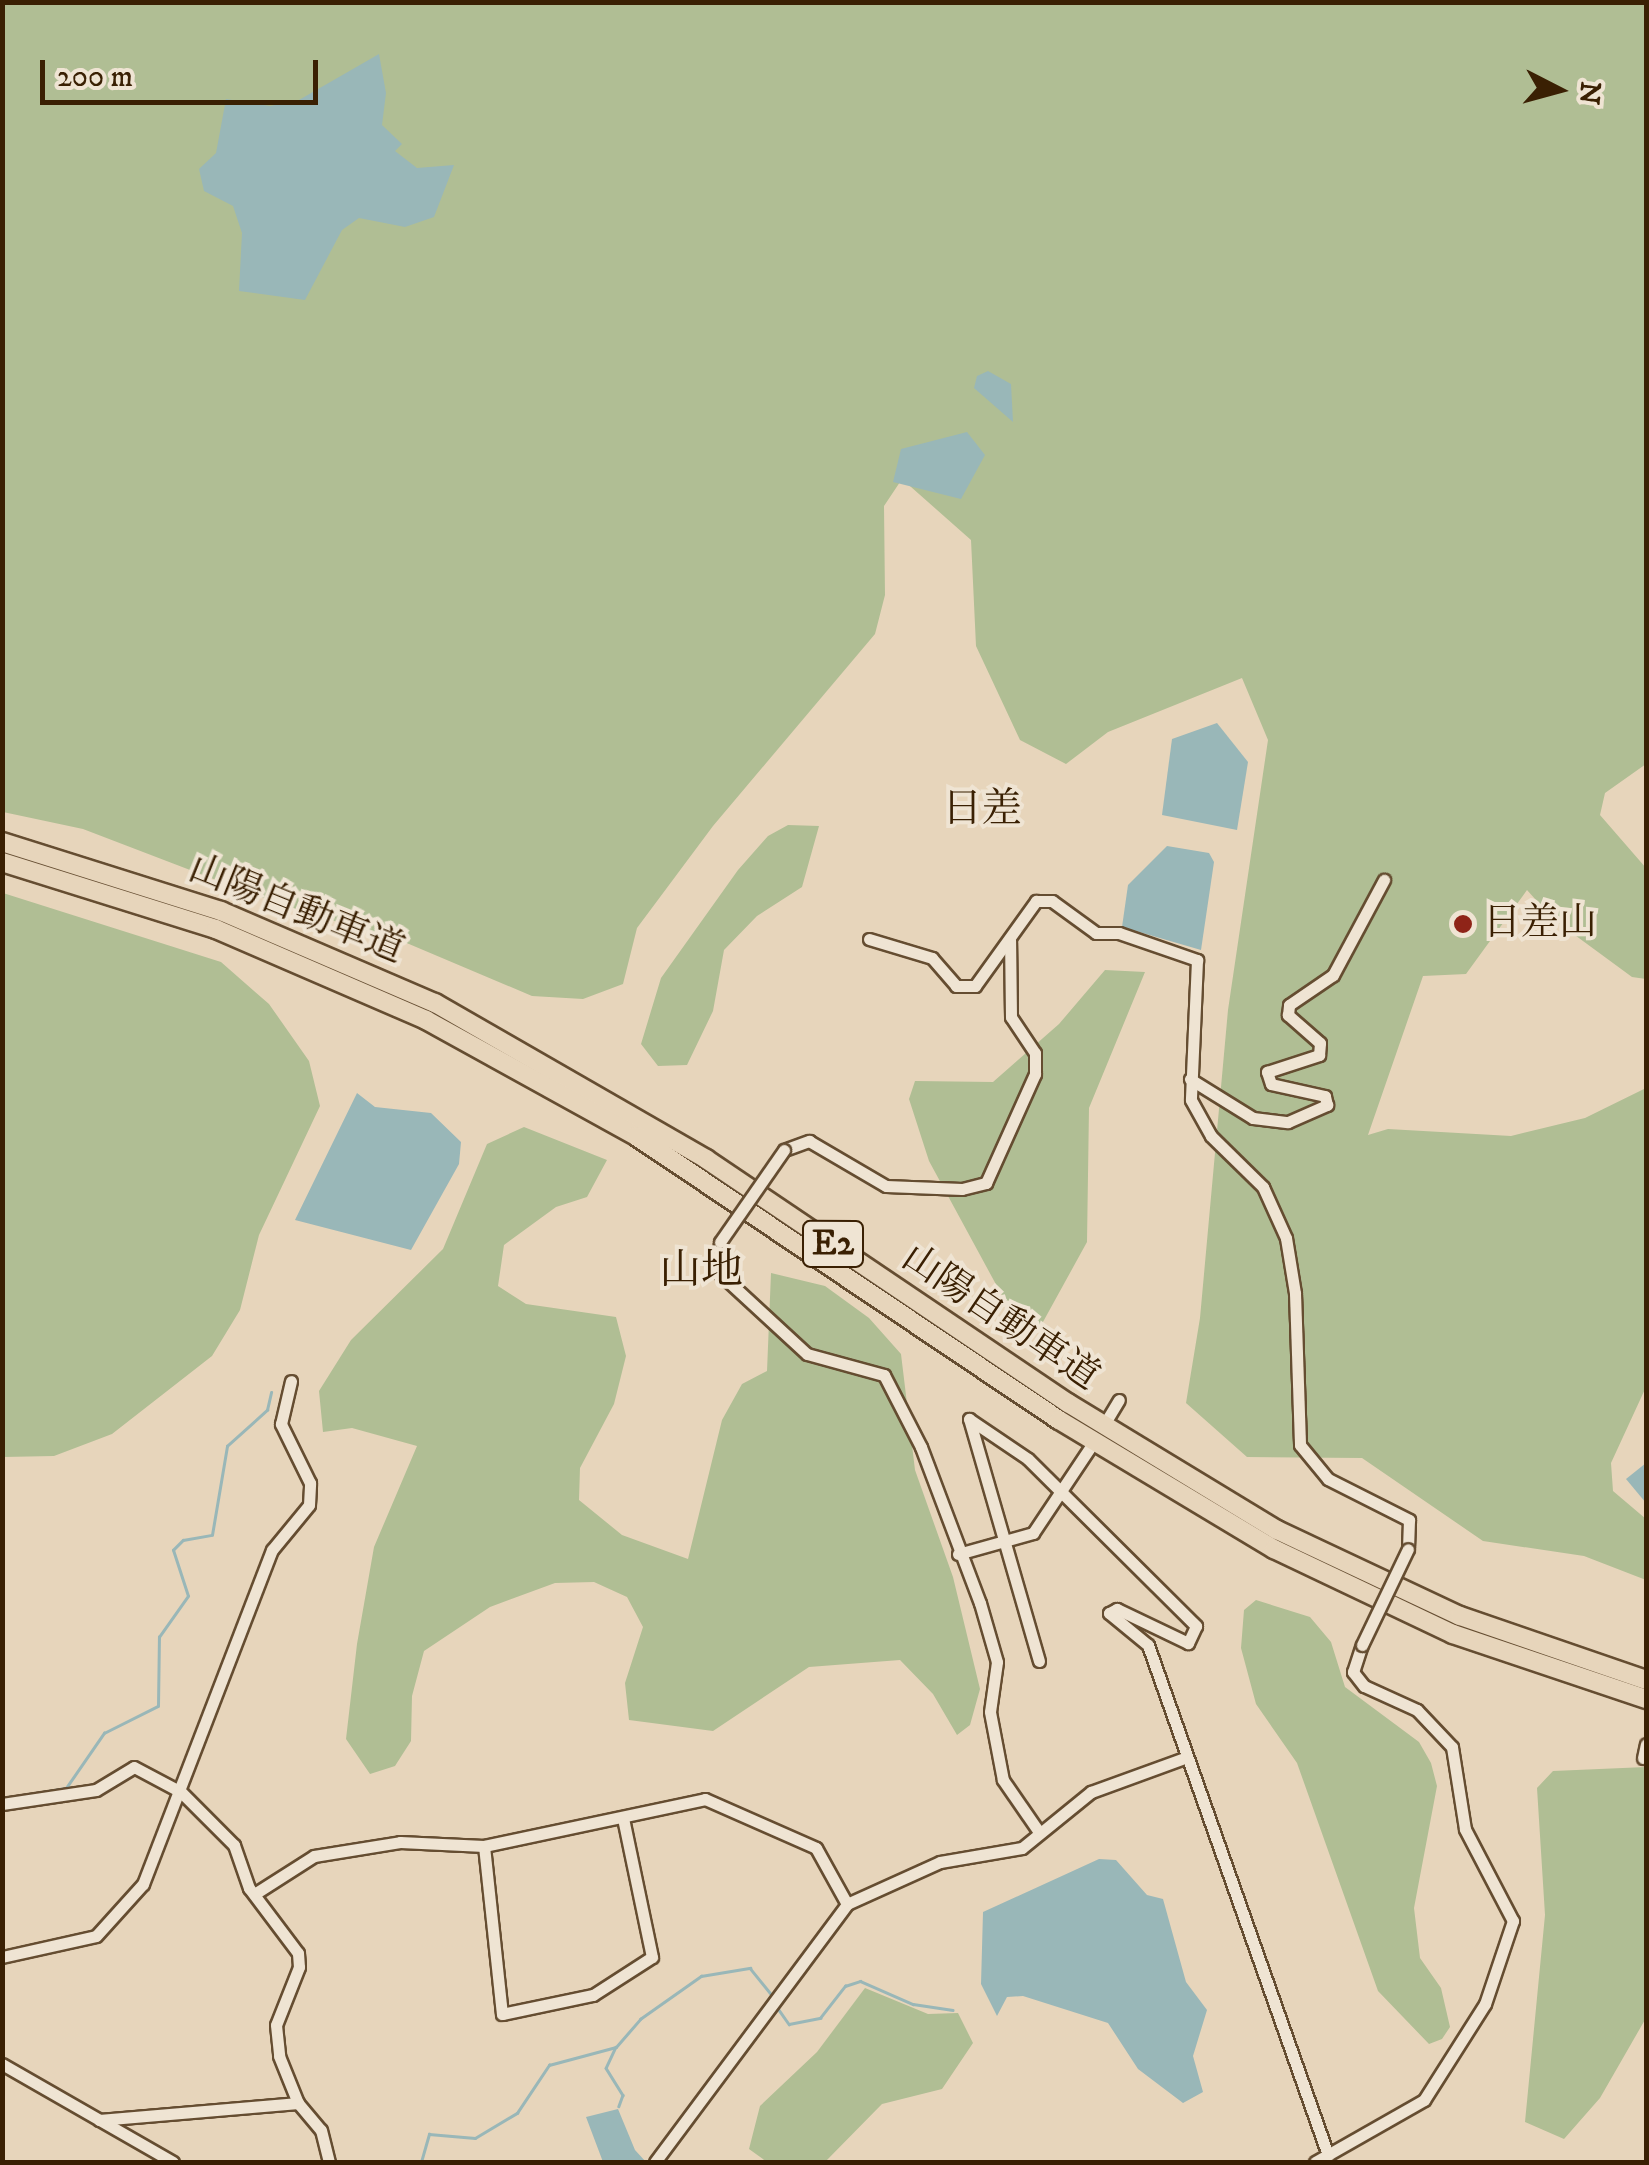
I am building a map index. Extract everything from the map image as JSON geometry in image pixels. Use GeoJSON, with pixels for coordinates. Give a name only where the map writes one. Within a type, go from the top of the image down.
{"type":"FeatureCollection","features":[{"type":"Feature","properties":{"kind":"highway","name":"山陽自動車道"},"geometry":{"type":"LineString","coordinates":[[2,842],[222,911],[435,1003],[706,1158],[1068,1403],[1277,1530],[1460,1616],[1646,1680]]}},
{"type":"Feature","properties":{"kind":"highway","name":"山陽自動車道"},"geometry":{"type":"LineString","coordinates":[[2,862],[216,929],[426,1020],[636,1136],[1059,1420],[1274,1549],[1453,1634],[1646,1698]]}},
{"type":"Feature","properties":{"kind":"street"},"geometry":{"type":"LineString","coordinates":[[1190,1079],[1253,1118],[1288,1122],[1328,1106],[1325,1096],[1271,1084],[1268,1072],[1319,1054],[1320,1042],[1288,1015],[1289,1006],[1333,975],[1384,880]]}},
{"type":"Feature","properties":{"kind":"street"},"geometry":{"type":"LineString","coordinates":[[868,940],[932,958],[956,986],[975,986],[1036,901],[1052,902],[1096,933],[1120,933],[1197,960],[1190,1079],[1196,1116],[1263,1188],[1286,1238],[1296,1294],[1300,1445],[1328,1480],[1408,1520],[1408,1548],[1352,1672],[1364,1686],[1417,1710],[1452,1747],[1465,1829],[1513,1921],[1485,2004],[1424,2100],[1316,2162]]}},
{"type":"Feature","properties":{"kind":"street"},"geometry":{"type":"LineString","coordinates":[[1010,940],[1012,1017],[1035,1053],[1035,1074],[986,1183],[962,1190],[886,1186],[809,1141],[784,1150],[720,1242],[718,1272],[807,1354],[884,1376],[922,1447],[997,1662],[990,1712],[1003,1780],[1039,1832]]}},
{"type":"Feature","properties":{"kind":"street"},"geometry":{"type":"LineString","coordinates":[[2,1957],[96,1936],[143,1884],[272,1550],[308,1505],[310,1482],[281,1424],[291,1381]]}},
{"type":"Feature","properties":{"kind":"street"},"geometry":{"type":"LineString","coordinates":[[1108,1418],[1119,1400]]}},
{"type":"Feature","properties":{"kind":"street"},"geometry":{"type":"LineString","coordinates":[[1039,1661],[969,1419],[1028,1460],[1196,1626],[1188,1643],[1117,1608],[1109,1613],[1148,1645],[1328,2154]]}},
{"type":"Feature","properties":{"kind":"street"},"geometry":{"type":"LineString","coordinates":[[958,1554],[1033,1534],[1089,1449]]}},
{"type":"Feature","properties":{"kind":"street"},"geometry":{"type":"LineString","coordinates":[[1643,1758],[1646,1744]]}},
{"type":"Feature","properties":{"kind":"street"},"geometry":{"type":"LineString","coordinates":[[655,2162],[847,1904],[940,1862],[1022,1848],[1091,1792],[1188,1757]]}},
{"type":"Feature","properties":{"kind":"street"},"geometry":{"type":"LineString","coordinates":[[2,1804],[96,1790],[134,1767],[181,1792],[234,1845],[256,1893],[300,1960],[276,2025],[298,2103],[321,2130],[329,2162]]}},
{"type":"Feature","properties":{"kind":"street"},"geometry":{"type":"LineString","coordinates":[[256,1893],[314,1856],[400,1842],[484,1846],[684,1802],[726,1804],[816,1848],[847,1904]]}},
{"type":"Feature","properties":{"kind":"street"},"geometry":{"type":"LineString","coordinates":[[484,1846],[502,2014],[593,1995],[652,1956],[623,1818]]}},
{"type":"Feature","properties":{"kind":"street"},"geometry":{"type":"LineString","coordinates":[[2,2064],[173,2162]]}},
{"type":"Feature","properties":{"kind":"street"},"geometry":{"type":"LineString","coordinates":[[99,2120],[298,2103]]}},
{"type":"Feature","properties":{"kind":"green space"},"geometry":{"type":"Polygon","coordinates":[[[2,3],[1646,3],[1646,764],[1605,793],[1600,815],[1646,868],[1646,979],[1632,977],[1553,919],[1527,890],[1466,974],[1423,976],[1368,1135],[1388,1129],[1511,1136],[1585,1118],[1646,1088],[1646,1387],[1611,1463],[1613,1491],[1646,1519],[1646,1580],[1584,1556],[1483,1541],[1362,1458],[1247,1457],[1186,1403],[1200,1318],[1228,1010],[1268,740],[1242,678],[1108,732],[1066,764],[1020,740],[976,646],[971,540],[902,479],[884,506],[885,595],[875,634],[713,826],[637,928],[623,984],[583,999],[532,996],[409,944],[279,904],[83,829],[3,812],[2,3]]]}},
{"type":"Feature","properties":{"kind":"green space"},"geometry":{"type":"Polygon","coordinates":[[[788,825],[819,826],[802,887],[757,916],[724,950],[713,1011],[687,1065],[658,1066],[641,1044],[661,978],[738,870],[768,836],[788,825]]]}},
{"type":"Feature","properties":{"kind":"green space"},"geometry":{"type":"Polygon","coordinates":[[[3,893],[221,962],[269,1004],[309,1061],[320,1106],[259,1235],[240,1310],[212,1356],[112,1434],[54,1456],[3,1457],[3,893]]]}},
{"type":"Feature","properties":{"kind":"green space"},"geometry":{"type":"Polygon","coordinates":[[[1105,970],[1145,972],[1089,1108],[1087,1242],[1038,1331],[1005,1301],[929,1161],[909,1099],[915,1081],[993,1082],[1059,1024],[1105,970]]]}},
{"type":"Feature","properties":{"kind":"green space"},"geometry":{"type":"Polygon","coordinates":[[[524,1127],[607,1160],[587,1197],[556,1207],[504,1245],[498,1286],[526,1304],[616,1317],[626,1356],[614,1404],[580,1468],[579,1500],[622,1535],[688,1559],[722,1420],[742,1384],[767,1371],[771,1273],[825,1286],[869,1318],[901,1354],[915,1470],[953,1577],[980,1689],[970,1725],[957,1735],[933,1694],[900,1660],[809,1667],[713,1731],[629,1720],[625,1683],[643,1627],[627,1597],[594,1582],[555,1583],[490,1607],[424,1651],[412,1696],[411,1741],[395,1766],[370,1774],[346,1739],[357,1644],[374,1547],[417,1446],[352,1428],[323,1432],[319,1391],[351,1340],[443,1249],[487,1144],[524,1127]]]}},
{"type":"Feature","properties":{"kind":"green space"},"geometry":{"type":"Polygon","coordinates":[[[1256,1600],[1310,1617],[1331,1642],[1345,1687],[1419,1742],[1431,1763],[1437,1786],[1414,1908],[1420,1958],[1441,1988],[1450,2027],[1442,2039],[1429,2044],[1378,1991],[1297,1763],[1256,1704],[1241,1648],[1244,1610],[1256,1600]]]}},
{"type":"Feature","properties":{"kind":"green space"},"geometry":{"type":"Polygon","coordinates":[[[1646,1767],[1646,2018],[1600,2098],[1564,2139],[1525,2122],[1545,1915],[1537,1788],[1553,1771],[1646,1767]]]}},
{"type":"Feature","properties":{"kind":"green space"},"geometry":{"type":"Polygon","coordinates":[[[865,1988],[928,2014],[958,2013],[973,2043],[942,2089],[882,2104],[825,2162],[767,2162],[749,2149],[760,2106],[817,2052],[865,1988]]]}},
{"type":"Feature","properties":{"kind":"water"},"geometry":{"type":"Polygon","coordinates":[[[379,54],[386,93],[382,125],[402,144],[395,151],[417,168],[454,165],[434,217],[405,227],[359,218],[342,230],[305,300],[239,291],[242,233],[233,206],[204,191],[199,169],[216,153],[226,99],[270,106],[299,100],[379,54]]]}},
{"type":"Feature","properties":{"kind":"water"},"geometry":{"type":"Polygon","coordinates":[[[988,371],[1011,384],[1013,422],[974,388],[977,376],[988,371]]]}},
{"type":"Feature","properties":{"kind":"water"},"geometry":{"type":"Polygon","coordinates":[[[967,432],[985,455],[961,499],[893,482],[901,449],[967,432]]]}},
{"type":"Feature","properties":{"kind":"water"},"geometry":{"type":"Polygon","coordinates":[[[1217,723],[1248,762],[1237,830],[1162,815],[1172,739],[1217,723]]]}},
{"type":"Feature","properties":{"kind":"water"},"geometry":{"type":"Polygon","coordinates":[[[1167,846],[1209,853],[1214,862],[1201,950],[1122,927],[1128,885],[1167,846]]]}},
{"type":"Feature","properties":{"kind":"water"},"geometry":{"type":"Polygon","coordinates":[[[357,1093],[375,1107],[431,1113],[461,1142],[459,1164],[411,1250],[295,1220],[357,1093]]]}},
{"type":"Feature","properties":{"kind":"water"},"geometry":{"type":"Polygon","coordinates":[[[1646,1463],[1646,1503],[1626,1479],[1646,1463]]]}},
{"type":"Feature","properties":{"kind":"water"},"geometry":{"type":"Polygon","coordinates":[[[1099,1859],[1116,1860],[1147,1895],[1163,1899],[1186,1982],[1207,2010],[1193,2056],[1203,2092],[1183,2103],[1138,2069],[1108,2023],[1023,1996],[1007,1997],[997,2016],[981,1984],[983,1912],[1099,1859]]]}},
{"type":"Feature","properties":{"kind":"water"},"geometry":{"type":"Polygon","coordinates":[[[618,2109],[635,2150],[646,2162],[603,2162],[586,2117],[618,2109]]]}},
{"type":"Feature","properties":{"kind":"waterway"},"geometry":{"type":"LineString","coordinates":[[25,1795],[66,1788],[104,1733],[158,1706],[159,1637],[188,1596],[173,1550],[183,1540],[212,1535],[227,1446],[267,1410],[271,1392]]}},
{"type":"Feature","properties":{"kind":"waterway"},"geometry":{"type":"LineString","coordinates":[[421,2162],[429,2134],[475,2138],[517,2113],[549,2065],[616,2047],[640,2019],[701,1976],[750,1968],[773,1996]]}},
{"type":"Feature","properties":{"kind":"waterway"},"geometry":{"type":"LineString","coordinates":[[777,2007],[789,2024],[820,2018],[845,1986],[860,1981],[913,2004],[953,2010]]}},
{"type":"Feature","properties":{"kind":"waterway"},"geometry":{"type":"LineString","coordinates":[[616,2047],[606,2068],[623,2095],[619,2106]]}},
{"type":"Feature","properties":{"kind":"place","name":"日差山"},"geometry":{"type":"Point","coordinates":[1463,924]}},
{"type":"Feature","properties":{"kind":"district","name":"日差"},"geometry":{"type":"Point","coordinates":[982,810]}},
{"type":"Feature","properties":{"kind":"district","name":"山地"},"geometry":{"type":"Point","coordinates":[701,1271]}}]}
